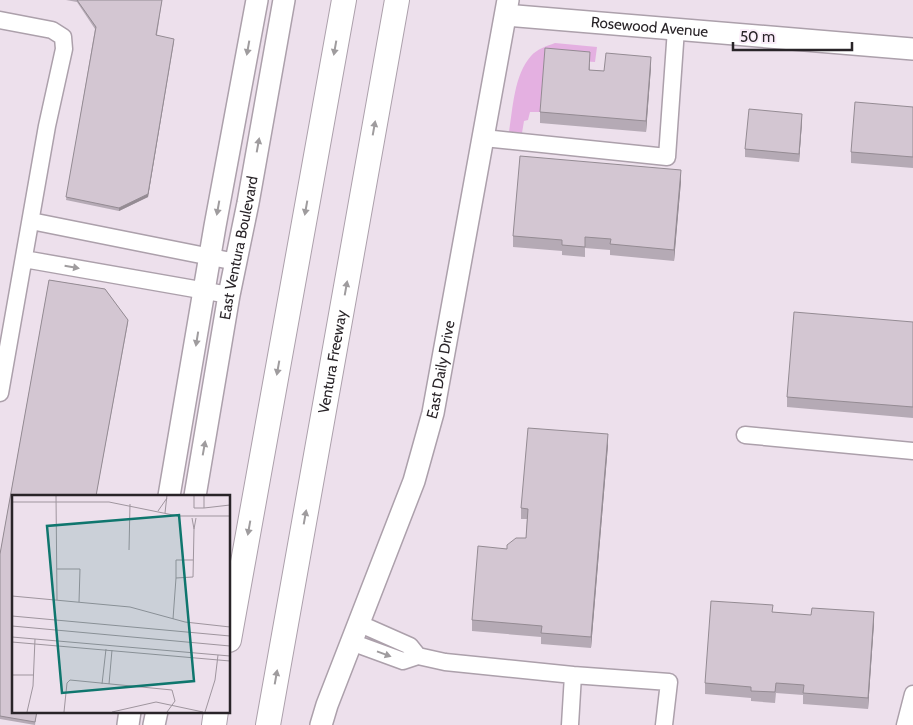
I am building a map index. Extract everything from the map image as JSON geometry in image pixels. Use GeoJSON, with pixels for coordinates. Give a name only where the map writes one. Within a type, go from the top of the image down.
{"type":"FeatureCollection","features":[{"type":"Feature","properties":{"kind":"highway"},"geometry":{"type":"LineString","coordinates":[[230,634],[344,0]]}},
{"type":"Feature","properties":{"kind":"highway","name":"Ventura Freeway"},"geometry":{"type":"LineString","coordinates":[[268,725],[397,0]]}},
{"type":"Feature","properties":{"kind":"highway"},"geometry":{"type":"LineString","coordinates":[[214,725],[216,712]]}},
{"type":"Feature","properties":{"kind":"main road","name":"East Ventura Boulevard"},"geometry":{"type":"LineString","coordinates":[[169,495],[257,0]]}},
{"type":"Feature","properties":{"kind":"main road","name":"East Ventura Boulevard"},"geometry":{"type":"LineString","coordinates":[[195,495],[229,296],[284,0]]}},
{"type":"Feature","properties":{"kind":"main road","name":"Rosewood Avenue"},"geometry":{"type":"LineString","coordinates":[[507,7],[676,29],[913,48]]}},
{"type":"Feature","properties":{"kind":"main road","name":"East Daily Drive"},"geometry":{"type":"LineString","coordinates":[[321,725],[327,705],[414,481],[433,413],[507,7]]}},
{"type":"Feature","properties":{"kind":"main road"},"geometry":{"type":"LineString","coordinates":[[128,725],[130,712]]}},
{"type":"Feature","properties":{"kind":"main road"},"geometry":{"type":"LineString","coordinates":[[154,725],[157,712]]}},
{"type":"Feature","properties":{"kind":"street"},"geometry":{"type":"LineString","coordinates":[[0,20],[52,30],[62,37],[64,49],[46,126],[0,393]]}},
{"type":"Feature","properties":{"kind":"street"},"geometry":{"type":"LineString","coordinates":[[484,138],[667,157],[676,29]]}},
{"type":"Feature","properties":{"kind":"street"},"geometry":{"type":"LineString","coordinates":[[31,221],[236,262]]}},
{"type":"Feature","properties":{"kind":"street"},"geometry":{"type":"LineString","coordinates":[[24,259],[229,296]]}},
{"type":"Feature","properties":{"kind":"street"},"geometry":{"type":"LineString","coordinates":[[745,435],[913,450]]}},
{"type":"Feature","properties":{"kind":"street"},"geometry":{"type":"LineString","coordinates":[[355,633],[410,646],[418,656],[445,662],[573,675],[669,682],[664,725]]}},
{"type":"Feature","properties":{"kind":"street"},"geometry":{"type":"LineString","coordinates":[[570,725],[573,675]]}},
{"type":"Feature","properties":{"kind":"street"},"geometry":{"type":"LineString","coordinates":[[905,725],[913,694]]}},
{"type":"Feature","properties":{"kind":"shaded area"},"geometry":{"type":"Polygon","coordinates":[[[555,43],[597,47],[595,62],[545,59],[540,112],[530,112],[528,120],[524,121],[522,133],[509,132],[515,92],[525,64],[536,51],[555,43]]]}},
{"type":"Feature","properties":{"kind":"building"},"geometry":{"type":"Polygon","coordinates":[[[77,0],[162,0],[156,35],[174,39],[148,194],[119,208],[66,197],[96,27],[77,0]]]}},
{"type":"Feature","properties":{"kind":"building"},"geometry":{"type":"Polygon","coordinates":[[[545,48],[590,52],[589,70],[604,71],[606,53],[651,57],[646,121],[540,112],[545,48]]]}},
{"type":"Feature","properties":{"kind":"building"},"geometry":{"type":"Polygon","coordinates":[[[855,102],[913,107],[913,157],[851,152],[855,102]]]}},
{"type":"Feature","properties":{"kind":"building"},"geometry":{"type":"Polygon","coordinates":[[[749,109],[802,114],[799,154],[745,149],[749,109]]]}},
{"type":"Feature","properties":{"kind":"building"},"geometry":{"type":"Polygon","coordinates":[[[520,156],[681,170],[674,250],[610,244],[611,239],[585,237],[585,247],[562,245],[562,240],[513,236],[520,156]]]}},
{"type":"Feature","properties":{"kind":"building"},"geometry":{"type":"Polygon","coordinates":[[[49,280],[105,289],[128,320],[96,495],[12,495],[12,712],[37,712],[35,722],[0,716],[0,554],[49,280]]]}},
{"type":"Feature","properties":{"kind":"building"},"geometry":{"type":"Polygon","coordinates":[[[794,312],[913,322],[913,407],[787,397],[794,312]]]}},
{"type":"Feature","properties":{"kind":"building"},"geometry":{"type":"Polygon","coordinates":[[[528,428],[608,434],[591,637],[541,633],[542,626],[472,620],[478,546],[507,549],[507,545],[516,538],[526,538],[528,509],[521,508],[528,428]]]}},
{"type":"Feature","properties":{"kind":"building"},"geometry":{"type":"Polygon","coordinates":[[[711,601],[773,605],[772,612],[811,615],[812,608],[874,612],[868,698],[803,693],[804,685],[776,683],[775,692],[751,691],[751,687],[705,683],[711,601]]]}}]}
